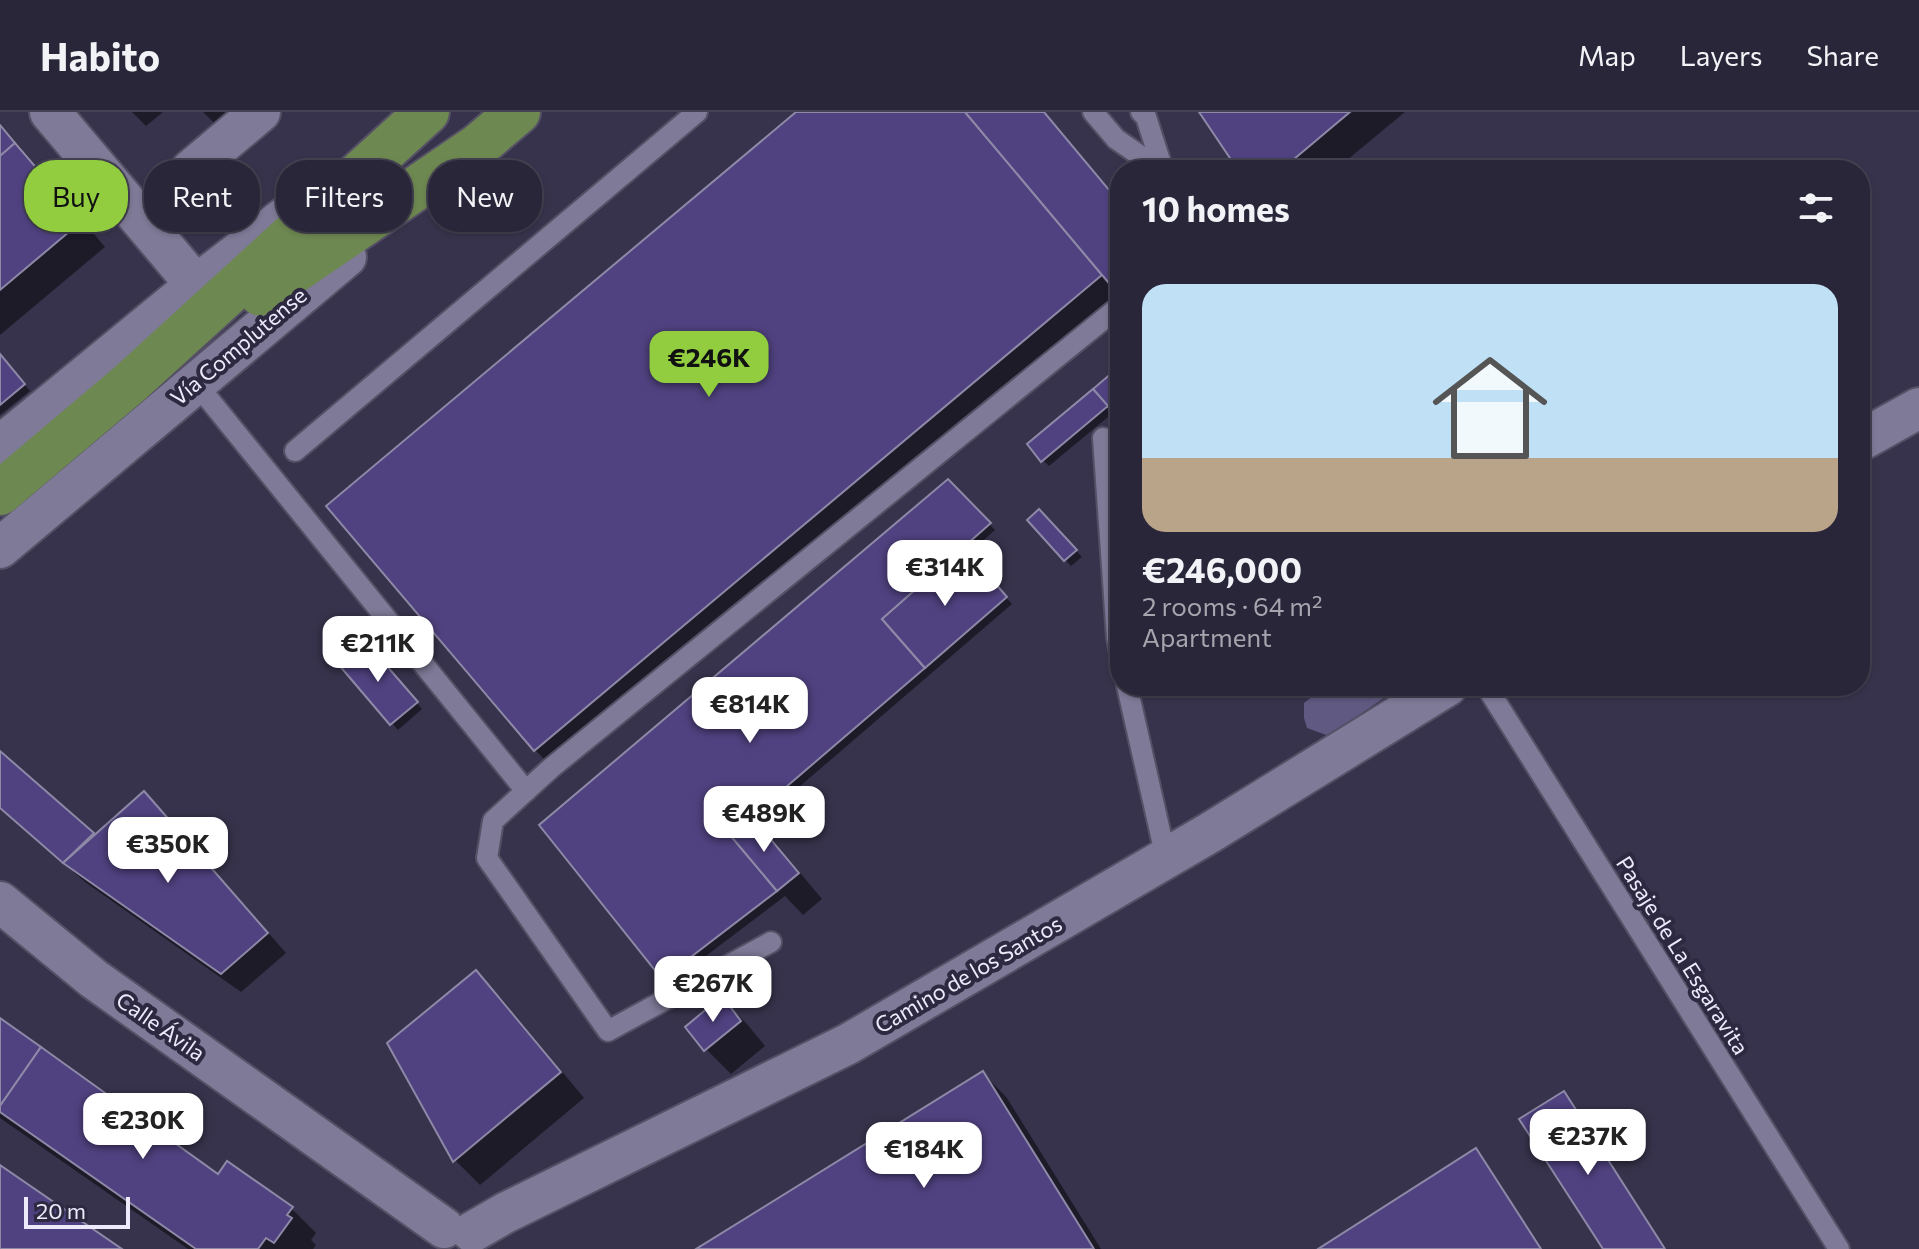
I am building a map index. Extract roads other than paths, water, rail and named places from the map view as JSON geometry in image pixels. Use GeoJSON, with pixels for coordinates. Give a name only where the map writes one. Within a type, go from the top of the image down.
{"type":"FeatureCollection","features":[{"type":"Feature","properties":{"kind":"main road","name":"Vía Complutense"},"geometry":{"type":"LineString","coordinates":[[0,493],[130,383],[425,112]]}},
{"type":"Feature","properties":{"kind":"main road","name":"Vía Complutense"},"geometry":{"type":"LineString","coordinates":[[130,383],[478,146],[518,112]]}},
{"type":"Feature","properties":{"kind":"street"},"geometry":{"type":"LineString","coordinates":[[50,112],[196,285]]}},
{"type":"Feature","properties":{"kind":"street"},"geometry":{"type":"LineString","coordinates":[[203,160],[260,112]]}},
{"type":"Feature","properties":{"kind":"street","name":"Vía Complutense"},"geometry":{"type":"LineString","coordinates":[[0,446],[196,285],[425,112]]}},
{"type":"Feature","properties":{"kind":"street","name":"Vía Complutense"},"geometry":{"type":"LineString","coordinates":[[0,548],[478,146]]}},
{"type":"Feature","properties":{"kind":"street"},"geometry":{"type":"LineString","coordinates":[[1870,435],[1919,408]]}},
{"type":"Feature","properties":{"kind":"street","name":"Camino de los Santos"},"geometry":{"type":"LineString","coordinates":[[456,1240],[848,1044],[1166,858],[1431,696]]}},
{"type":"Feature","properties":{"kind":"street","name":"Calle Ávila"},"geometry":{"type":"LineString","coordinates":[[0,902],[94,979],[456,1240]]}},
{"type":"Feature","properties":{"kind":"lane"},"geometry":{"type":"LineString","coordinates":[[295,451],[697,112]]}},
{"type":"Feature","properties":{"kind":"lane"},"geometry":{"type":"LineString","coordinates":[[1093,112],[1116,139],[1147,160]]}},
{"type":"Feature","properties":{"kind":"lane"},"geometry":{"type":"LineString","coordinates":[[1141,112],[1146,117],[1159,160]]}},
{"type":"Feature","properties":{"kind":"lane"},"geometry":{"type":"LineString","coordinates":[[771,942],[608,1031],[487,858],[493,821],[551,768],[1110,314]]}},
{"type":"Feature","properties":{"kind":"lane"},"geometry":{"type":"LineString","coordinates":[[195,382],[526,791]]}},
{"type":"Feature","properties":{"kind":"lane"},"geometry":{"type":"LineString","coordinates":[[1103,438],[1110,538]]}},
{"type":"Feature","properties":{"kind":"lane"},"geometry":{"type":"LineString","coordinates":[[1129,696],[1166,858]]}},
{"type":"Feature","properties":{"kind":"lane","name":"Pasaje de La Esgaravita"},"geometry":{"type":"LineString","coordinates":[[1492,696],[1839,1249]]}}]}
